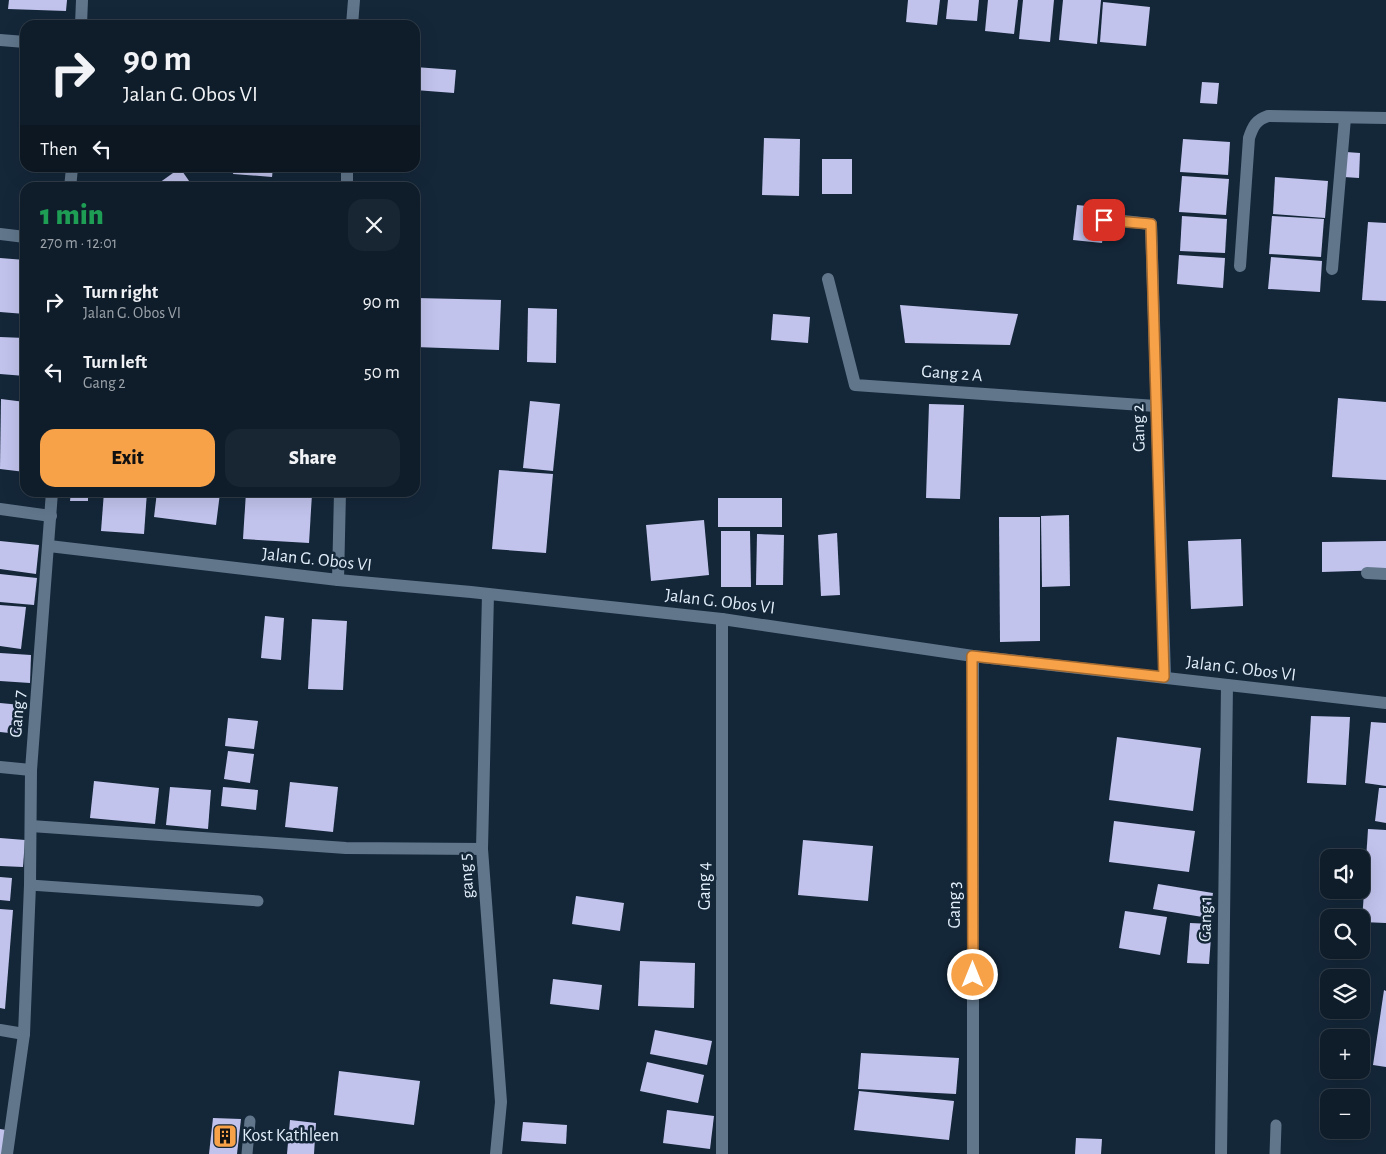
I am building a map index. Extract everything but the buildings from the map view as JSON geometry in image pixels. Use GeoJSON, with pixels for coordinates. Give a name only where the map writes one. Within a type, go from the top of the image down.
{"type":"FeatureCollection","features":[{"type":"Feature","properties":{"kind":"street"},"geometry":{"type":"LineString","coordinates":[[81,20],[82,0]]}},
{"type":"Feature","properties":{"kind":"street"},"geometry":{"type":"LineString","coordinates":[[352,20],[354,0]]}},
{"type":"Feature","properties":{"kind":"street"},"geometry":{"type":"LineString","coordinates":[[0,40],[20,42]]}},
{"type":"Feature","properties":{"kind":"street"},"geometry":{"type":"LineString","coordinates":[[1240,266],[1249,138],[1253,126],[1260,118],[1268,116],[1386,118]]}},
{"type":"Feature","properties":{"kind":"street"},"geometry":{"type":"LineString","coordinates":[[1332,269],[1345,118]]}},
{"type":"Feature","properties":{"kind":"street","name":"Gang 2"},"geometry":{"type":"LineString","coordinates":[[1104,220],[1151,224],[1164,677]]}},
{"type":"Feature","properties":{"kind":"street"},"geometry":{"type":"LineString","coordinates":[[0,234],[20,236]]}},
{"type":"Feature","properties":{"kind":"street","name":"Gang 2 A"},"geometry":{"type":"LineString","coordinates":[[828,279],[855,385],[1156,406]]}},
{"type":"Feature","properties":{"kind":"street","name":"Gang 7"},"geometry":{"type":"LineString","coordinates":[[7,1154],[24,1034],[30,885],[31,770],[52,497]]}},
{"type":"Feature","properties":{"kind":"street"},"geometry":{"type":"LineString","coordinates":[[338,580],[340,497]]}},
{"type":"Feature","properties":{"kind":"street"},"geometry":{"type":"LineString","coordinates":[[0,509],[51,516]]}},
{"type":"Feature","properties":{"kind":"street","name":"Jalan G. Obos VI"},"geometry":{"type":"LineString","coordinates":[[49,546],[338,580],[722,619],[972,656],[1386,703]]}},
{"type":"Feature","properties":{"kind":"street"},"geometry":{"type":"LineString","coordinates":[[1367,573],[1386,574]]}},
{"type":"Feature","properties":{"kind":"street","name":"gang 5"},"geometry":{"type":"LineString","coordinates":[[488,594],[482,849],[501,1102],[496,1154]]}},
{"type":"Feature","properties":{"kind":"street","name":"Gang 4"},"geometry":{"type":"LineString","coordinates":[[722,619],[722,1154]]}},
{"type":"Feature","properties":{"kind":"street","name":"Gang 3"},"geometry":{"type":"LineString","coordinates":[[972,656],[973,1154]]}},
{"type":"Feature","properties":{"kind":"street","name":"Gang 1"},"geometry":{"type":"LineString","coordinates":[[1221,1154],[1227,685]]}},
{"type":"Feature","properties":{"kind":"street"},"geometry":{"type":"LineString","coordinates":[[0,767],[31,770]]}},
{"type":"Feature","properties":{"kind":"street"},"geometry":{"type":"LineString","coordinates":[[31,826],[346,848],[482,849]]}},
{"type":"Feature","properties":{"kind":"street"},"geometry":{"type":"LineString","coordinates":[[0,1030],[24,1034]]}},
{"type":"Feature","properties":{"kind":"lane"},"geometry":{"type":"LineString","coordinates":[[30,885],[258,901]]}},
{"type":"Feature","properties":{"kind":"lane"},"geometry":{"type":"LineString","coordinates":[[246,1154],[250,1121]]}},
{"type":"Feature","properties":{"kind":"lane"},"geometry":{"type":"LineString","coordinates":[[1276,1125],[1276,1154]]}},
{"type":"Feature","properties":{"kind":"place","name":"Kost Kathleen"},"geometry":{"type":"Point","coordinates":[225,1136]}},
{"type":"Feature","properties":{"kind":"route"},"geometry":{"type":"LineString","coordinates":[[973,975],[972,656],[1164,677],[1151,224],[1104,220]]}}]}
